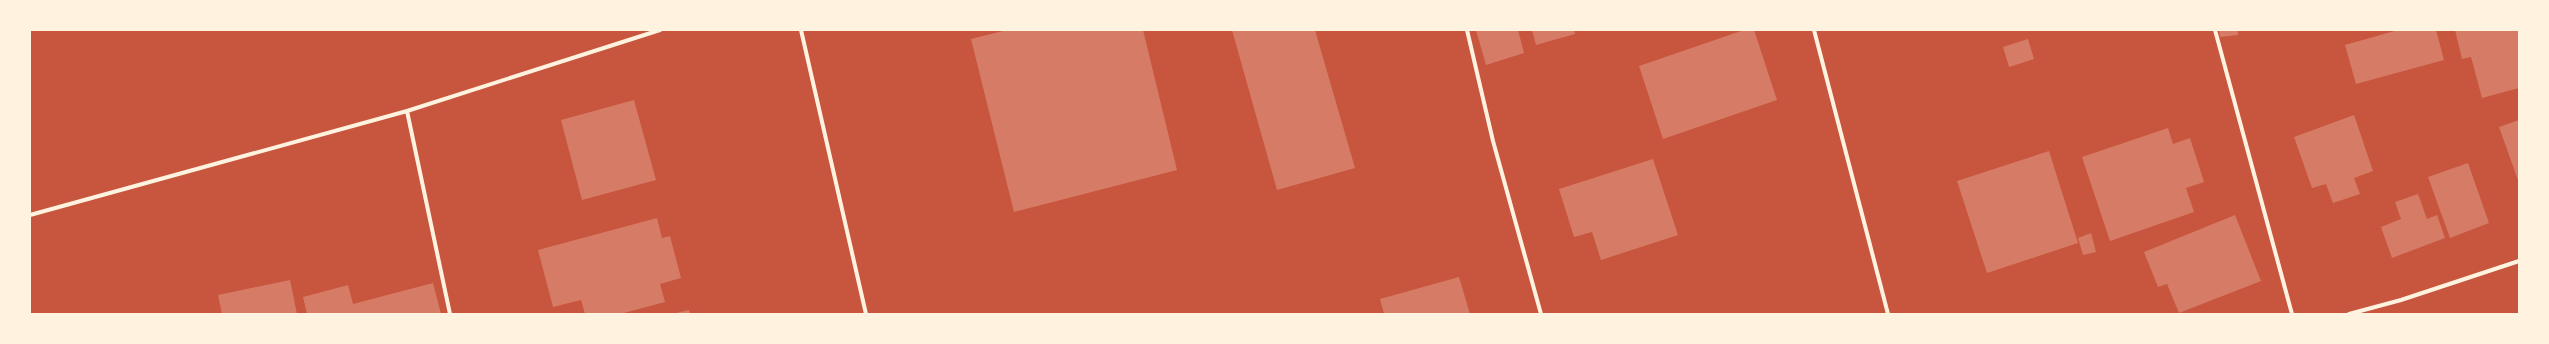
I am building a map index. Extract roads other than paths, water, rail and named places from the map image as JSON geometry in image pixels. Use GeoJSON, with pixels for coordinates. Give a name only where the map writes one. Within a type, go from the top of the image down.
{"type":"FeatureCollection","features":[{"type":"Feature","properties":{"kind":"street"},"geometry":{"type":"LineString","coordinates":[[30,215],[407,110],[660,30]]}},
{"type":"Feature","properties":{"kind":"street"},"geometry":{"type":"LineString","coordinates":[[801,30],[866,314]]}},
{"type":"Feature","properties":{"kind":"street"},"geometry":{"type":"LineString","coordinates":[[1467,30],[1493,141],[1541,314]]}},
{"type":"Feature","properties":{"kind":"street"},"geometry":{"type":"LineString","coordinates":[[1814,30],[1888,314]]}},
{"type":"Feature","properties":{"kind":"street"},"geometry":{"type":"LineString","coordinates":[[2215,30],[2292,314]]}},
{"type":"Feature","properties":{"kind":"street"},"geometry":{"type":"LineString","coordinates":[[407,110],[450,314]]}},
{"type":"Feature","properties":{"kind":"street"},"geometry":{"type":"LineString","coordinates":[[2349,314],[2401,300],[2519,261]]}}]}
